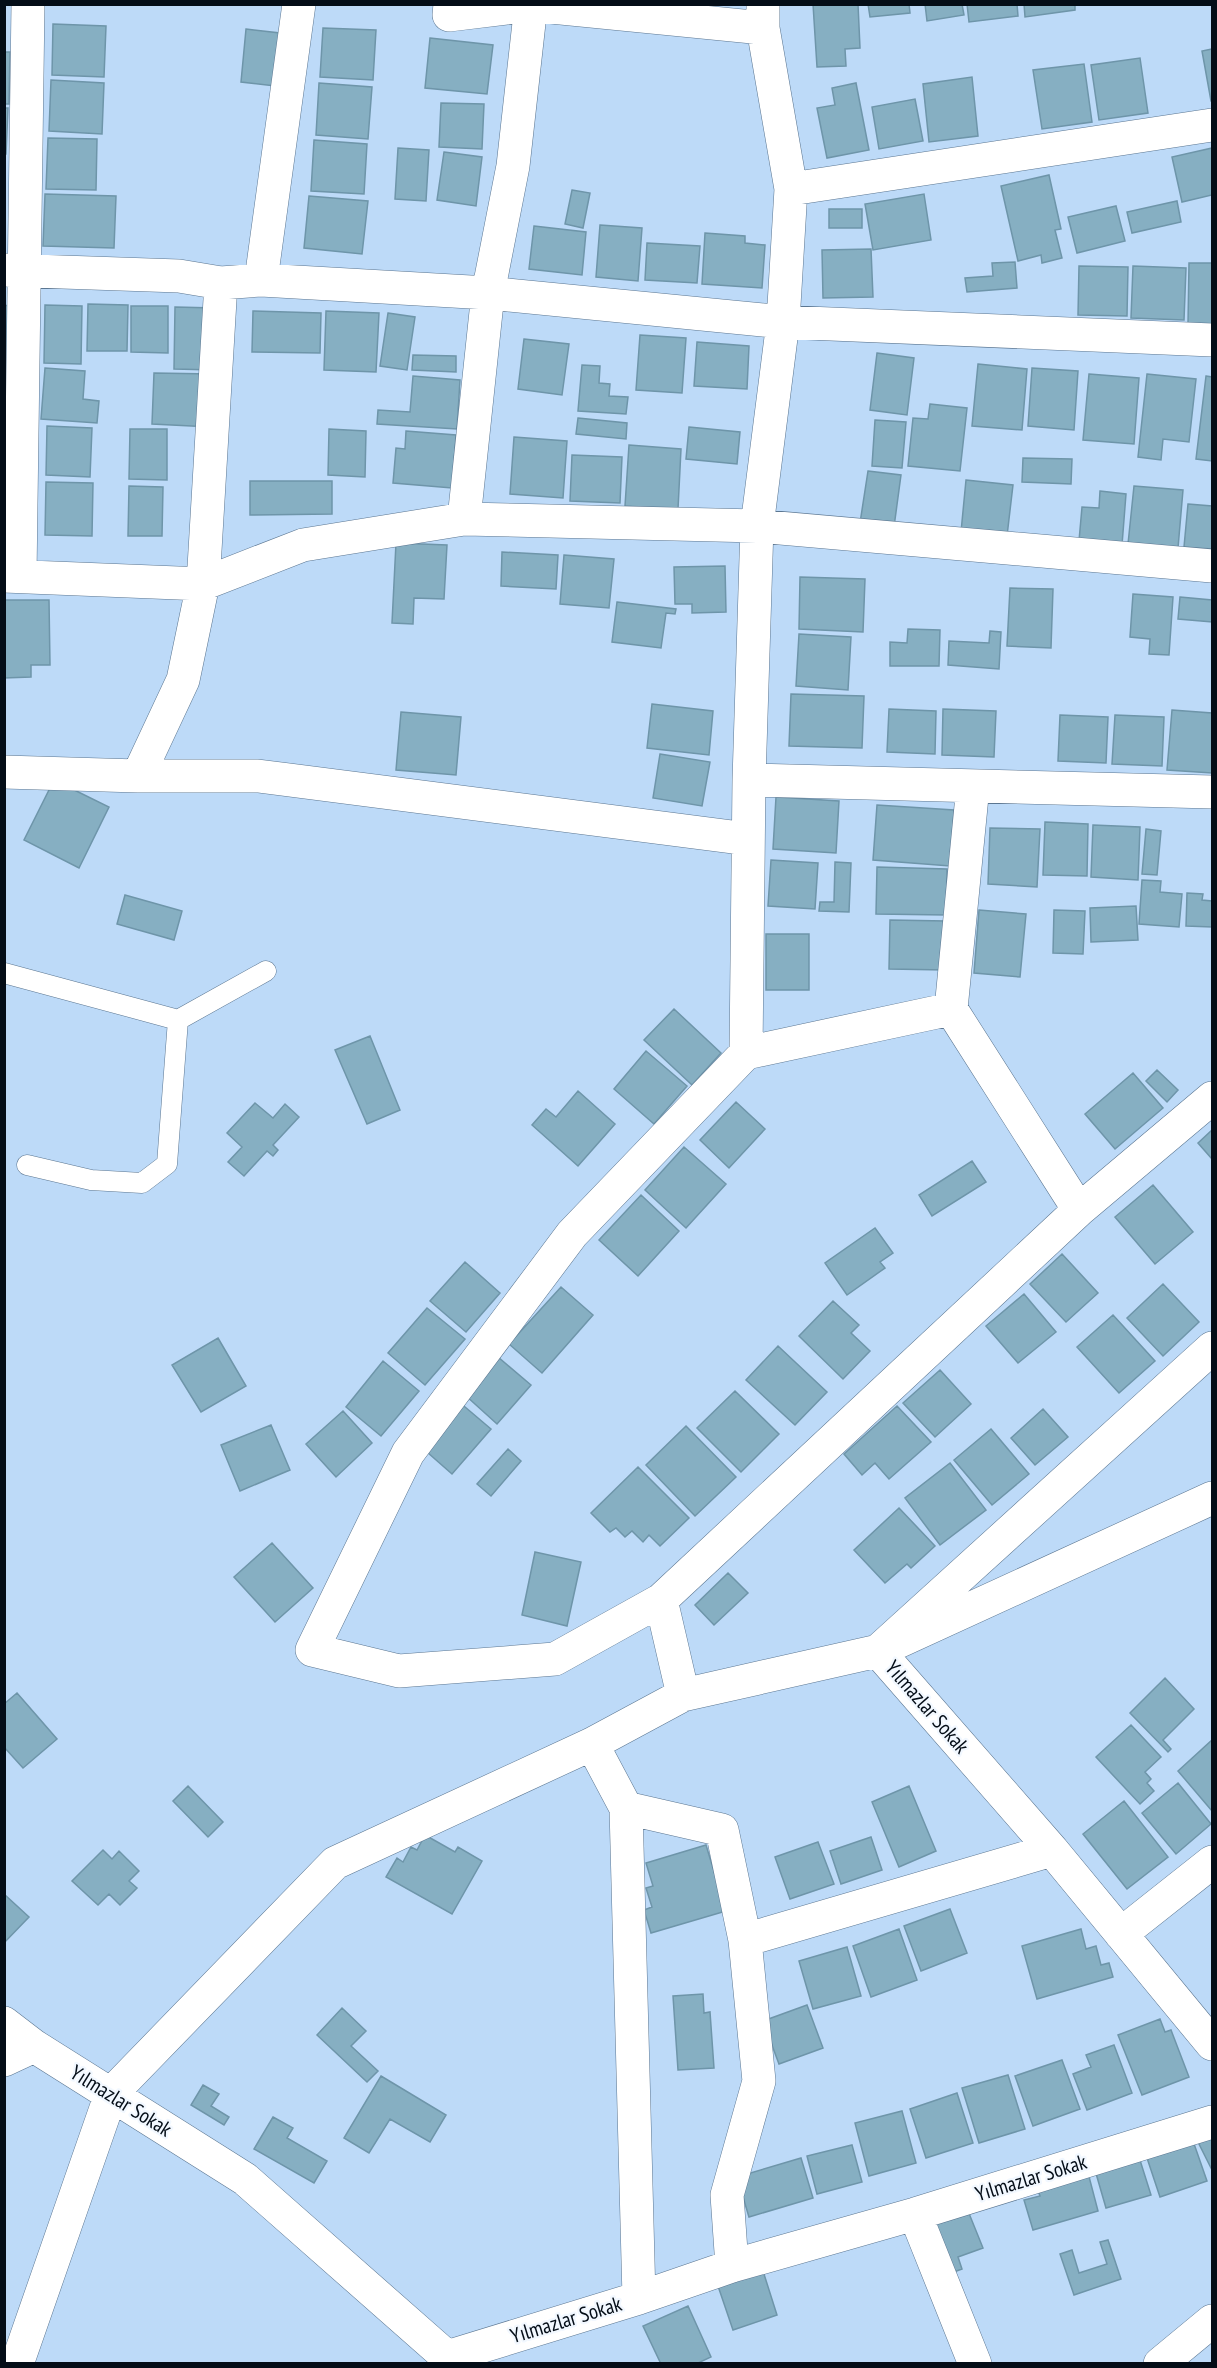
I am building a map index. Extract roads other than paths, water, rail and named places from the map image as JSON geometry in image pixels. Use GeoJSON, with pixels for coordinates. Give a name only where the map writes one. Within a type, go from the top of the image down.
{"type":"FeatureCollection","features":[{"type":"Feature","properties":{"kind":"street"},"geometry":{"type":"LineString","coordinates":[[28,4],[14,270],[12,576],[203,584],[303,545],[464,519],[757,526],[1212,566]]}},
{"type":"Feature","properties":{"kind":"street"},"geometry":{"type":"LineString","coordinates":[[261,280],[299,4]]}},
{"type":"Feature","properties":{"kind":"street"},"geometry":{"type":"LineString","coordinates":[[450,4],[449,15],[531,5],[763,16],[791,189],[783,322],[757,526],[749,780],[746,1053]]}},
{"type":"Feature","properties":{"kind":"street"},"geometry":{"type":"LineString","coordinates":[[464,519],[488,293],[513,166],[531,5]]}},
{"type":"Feature","properties":{"kind":"street"},"geometry":{"type":"LineString","coordinates":[[791,189],[1212,125]]}},
{"type":"Feature","properties":{"kind":"street"},"geometry":{"type":"LineString","coordinates":[[14,270],[179,276],[221,283],[261,280],[488,293],[783,322],[1212,340]]}},
{"type":"Feature","properties":{"kind":"street"},"geometry":{"type":"LineString","coordinates":[[138,776],[183,680],[203,584],[221,283]]}},
{"type":"Feature","properties":{"kind":"street"},"geometry":{"type":"LineString","coordinates":[[4,772],[138,776],[258,776],[748,839]]}},
{"type":"Feature","properties":{"kind":"street"},"geometry":{"type":"LineString","coordinates":[[749,780],[1212,792]]}},
{"type":"Feature","properties":{"kind":"street"},"geometry":{"type":"LineString","coordinates":[[973,786],[951,1009],[1079,1210]]}},
{"type":"Feature","properties":{"kind":"street"},"geometry":{"type":"LineString","coordinates":[[951,1009],[746,1053],[572,1234],[408,1453],[312,1650],[399,1671],[555,1659],[661,1600],[1079,1210],[1212,1098]]}},
{"type":"Feature","properties":{"kind":"street"},"geometry":{"type":"LineString","coordinates":[[17,2364],[111,2094],[335,1863],[592,1744],[682,1695],[878,1651],[1212,1348]]}},
{"type":"Feature","properties":{"kind":"street","name":"Yılmazlar Sokak"},"geometry":{"type":"LineString","coordinates":[[1212,1498],[878,1651],[1052,1850],[1212,2044]]}},
{"type":"Feature","properties":{"kind":"street"},"geometry":{"type":"LineString","coordinates":[[661,1600],[682,1695]]}},
{"type":"Feature","properties":{"kind":"street"},"geometry":{"type":"LineString","coordinates":[[592,1744],[626,1808],[639,2298]]}},
{"type":"Feature","properties":{"kind":"street"},"geometry":{"type":"LineString","coordinates":[[626,1808],[722,1830],[745,1940],[759,2081],[727,2195],[732,2266]]}},
{"type":"Feature","properties":{"kind":"street"},"geometry":{"type":"LineString","coordinates":[[745,1940],[1052,1850]]}},
{"type":"Feature","properties":{"kind":"street"},"geometry":{"type":"LineString","coordinates":[[1121,1934],[1212,1862]]}},
{"type":"Feature","properties":{"kind":"street","name":"Yılmazlar Sokak"},"geometry":{"type":"LineString","coordinates":[[4,2023],[34,2046],[245,2179],[447,2361],[732,2266],[915,2214],[1212,2122]]}},
{"type":"Feature","properties":{"kind":"street"},"geometry":{"type":"LineString","coordinates":[[4,2060],[34,2046]]}},
{"type":"Feature","properties":{"kind":"street"},"geometry":{"type":"LineString","coordinates":[[915,2214],[975,2364]]}},
{"type":"Feature","properties":{"kind":"street"},"geometry":{"type":"LineString","coordinates":[[1160,2364],[1212,2321]]}},
{"type":"Feature","properties":{"kind":"lane"},"geometry":{"type":"LineString","coordinates":[[4,973],[178,1020],[266,971]]}},
{"type":"Feature","properties":{"kind":"lane"},"geometry":{"type":"LineString","coordinates":[[27,1165],[91,1180],[142,1183],[167,1164],[178,1020]]}}]}
